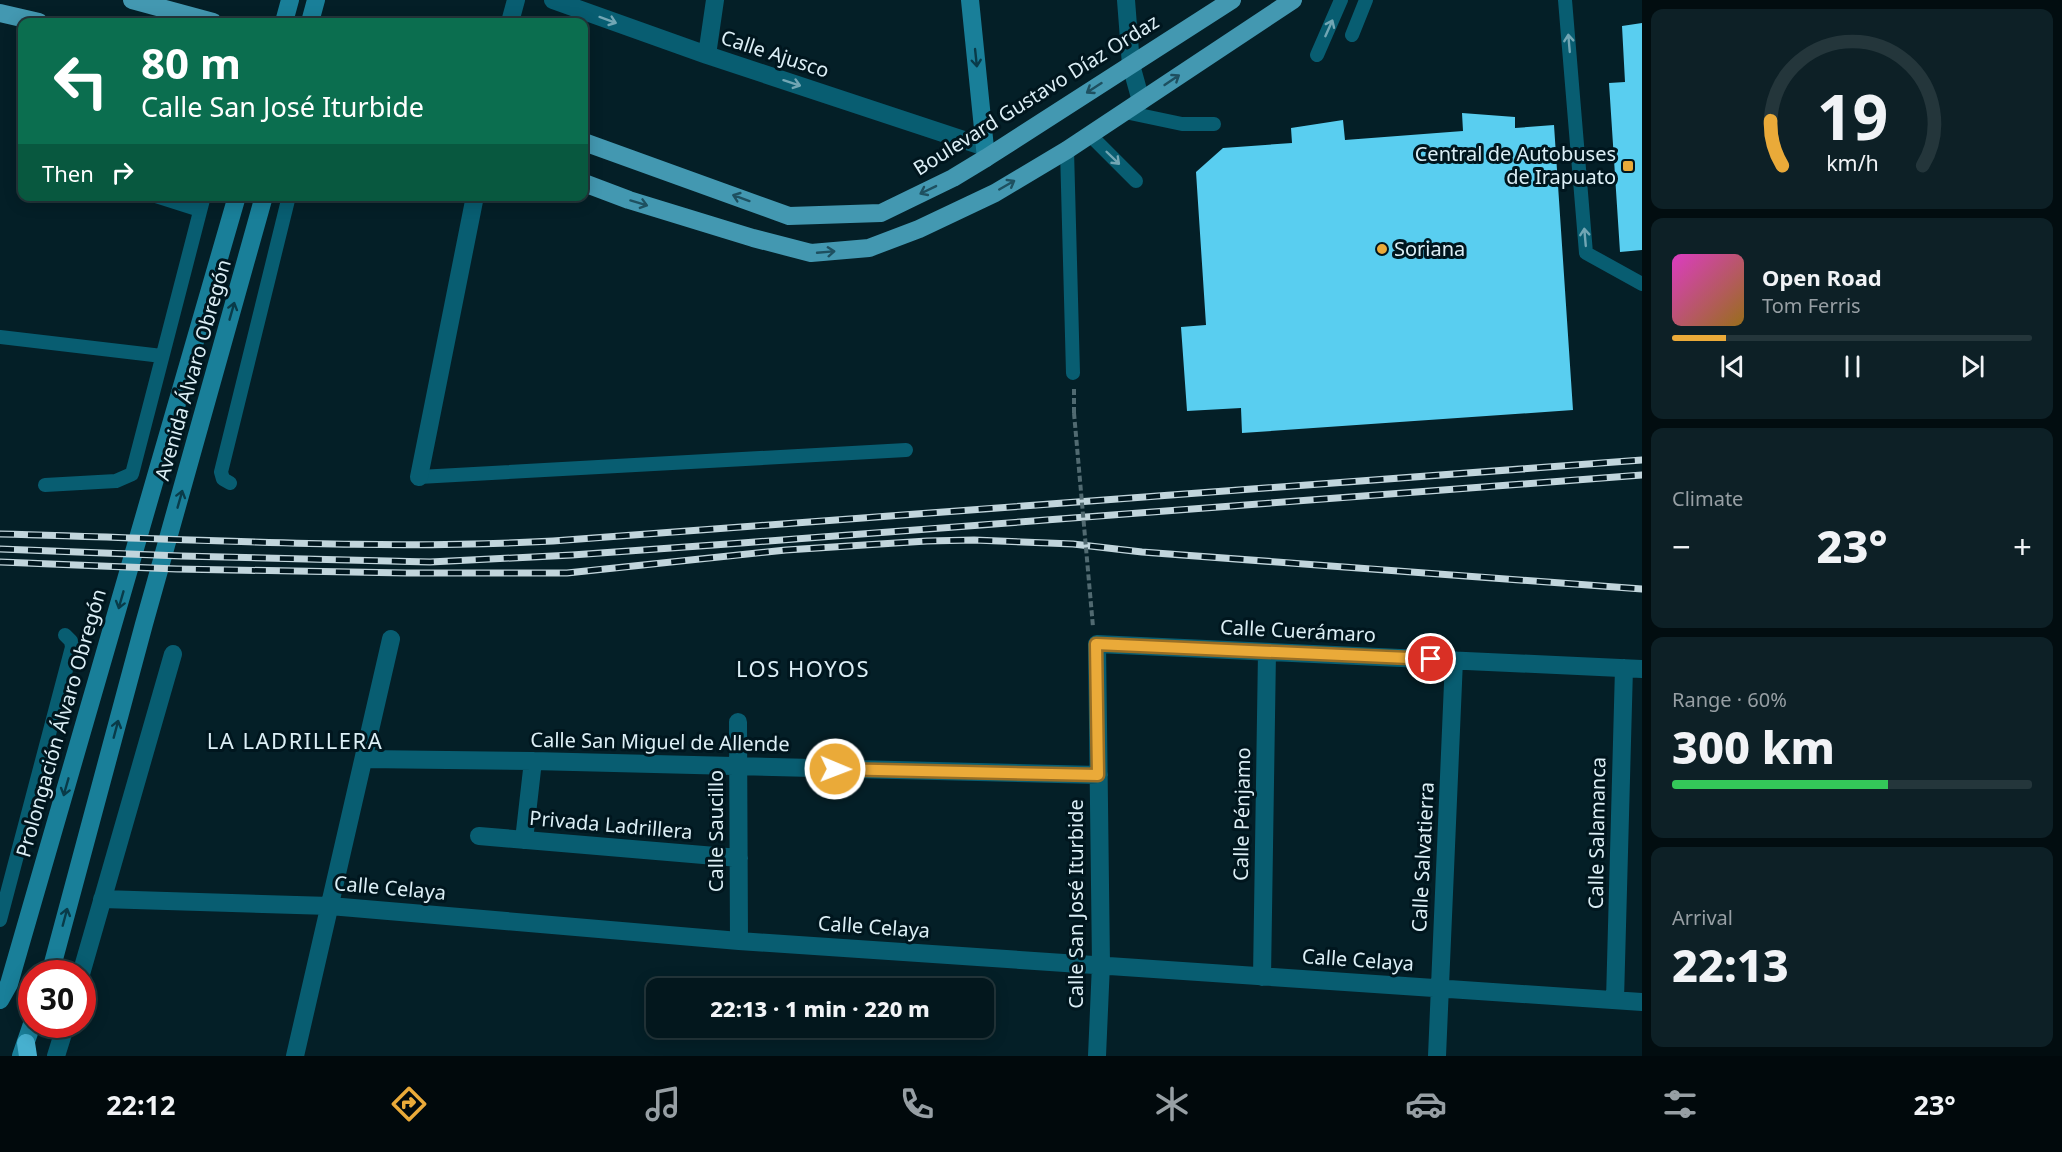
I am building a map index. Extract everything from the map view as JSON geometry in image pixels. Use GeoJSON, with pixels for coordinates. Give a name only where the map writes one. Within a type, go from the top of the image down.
{"type":"FeatureCollection","features":[{"type":"Feature","properties":{"kind":"main road"},"geometry":{"type":"LineString","coordinates":[[132,0],[198,18]]}},
{"type":"Feature","properties":{"kind":"main road","name":"Boulevard Gustavo Díaz Ordaz"},"geometry":{"type":"LineString","coordinates":[[588,143],[789,216],[881,213],[952,178],[986,152],[1131,65],[1232,0]]}},
{"type":"Feature","properties":{"kind":"main road"},"geometry":{"type":"LineString","coordinates":[[588,185],[629,200],[742,235],[810,253],[869,248],[919,229],[994,193],[1067,150],[1293,0]]}},
{"type":"Feature","properties":{"kind":"main road"},"geometry":{"type":"LineString","coordinates":[[0,13],[22,18]]}},
{"type":"Feature","properties":{"kind":"street"},"geometry":{"type":"LineString","coordinates":[[285,18],[290,0]]}},
{"type":"Feature","properties":{"kind":"street"},"geometry":{"type":"LineString","coordinates":[[311,18],[316,0]]}},
{"type":"Feature","properties":{"kind":"street"},"geometry":{"type":"LineString","coordinates":[[511,18],[516,0]]}},
{"type":"Feature","properties":{"kind":"street","name":"Calle Ajusco"},"geometry":{"type":"LineString","coordinates":[[553,0],[986,152]]}},
{"type":"Feature","properties":{"kind":"street"},"geometry":{"type":"LineString","coordinates":[[707,55],[715,0]]}},
{"type":"Feature","properties":{"kind":"street"},"geometry":{"type":"LineString","coordinates":[[970,0],[986,152]]}},
{"type":"Feature","properties":{"kind":"street"},"geometry":{"type":"LineString","coordinates":[[1126,0],[1131,65],[1141,101]]}},
{"type":"Feature","properties":{"kind":"street","name":"Avenida Álvaro Obregón"},"geometry":{"type":"LineString","coordinates":[[137,543],[236,201]]}},
{"type":"Feature","properties":{"kind":"street","name":"Avenida Álvaro Obregón"},"geometry":{"type":"LineString","coordinates":[[54,960],[263,201]]}},
{"type":"Feature","properties":{"kind":"street"},"geometry":{"type":"LineString","coordinates":[[419,477],[474,201]]}},
{"type":"Feature","properties":{"kind":"street","name":"Prolongación Álvaro Obregón"},"geometry":{"type":"LineString","coordinates":[[4,992],[137,543]]}},
{"type":"Feature","properties":{"kind":"street","name":"Calle Cuerámaro"},"geometry":{"type":"LineString","coordinates":[[1095,636],[1267,652],[1642,669]]}},
{"type":"Feature","properties":{"kind":"street","name":"Calle San José Iturbide"},"geometry":{"type":"LineString","coordinates":[[1095,636],[1101,964],[1097,1056]]}},
{"type":"Feature","properties":{"kind":"street"},"geometry":{"type":"LineString","coordinates":[[295,1056],[391,639]]}},
{"type":"Feature","properties":{"kind":"street","name":"Calle Pénjamo"},"geometry":{"type":"LineString","coordinates":[[1262,977],[1267,652]]}},
{"type":"Feature","properties":{"kind":"street"},"geometry":{"type":"LineString","coordinates":[[85,960],[172,654]]}},
{"type":"Feature","properties":{"kind":"street","name":"Calle Salvatierra"},"geometry":{"type":"LineString","coordinates":[[1437,1056],[1454,660]]}},
{"type":"Feature","properties":{"kind":"street","name":"Calle Salamanca"},"geometry":{"type":"LineString","coordinates":[[1615,1000],[1624,668]]}},
{"type":"Feature","properties":{"kind":"street","name":"Calle Saucillo"},"geometry":{"type":"LineString","coordinates":[[738,722],[739,941]]}},
{"type":"Feature","properties":{"kind":"street","name":"Calle San Miguel de Allende"},"geometry":{"type":"LineString","coordinates":[[364,759],[1098,775]]}},
{"type":"Feature","properties":{"kind":"street"},"geometry":{"type":"LineString","coordinates":[[524,840],[533,761]]}},
{"type":"Feature","properties":{"kind":"street","name":"Privada Ladrillera"},"geometry":{"type":"LineString","coordinates":[[479,836],[739,858]]}},
{"type":"Feature","properties":{"kind":"street","name":"Calle Celaya"},"geometry":{"type":"LineString","coordinates":[[102,898],[330,906],[739,941],[1642,1002]]}},
{"type":"Feature","properties":{"kind":"street"},"geometry":{"type":"LineString","coordinates":[[56,1056],[62,1038]]}},
{"type":"Feature","properties":{"kind":"lane"},"geometry":{"type":"LineString","coordinates":[[1317,55],[1341,0]]}},
{"type":"Feature","properties":{"kind":"lane"},"geometry":{"type":"LineString","coordinates":[[1352,35],[1366,0]]}},
{"type":"Feature","properties":{"kind":"lane"},"geometry":{"type":"LineString","coordinates":[[1565,0],[1586,253],[1642,284]]}},
{"type":"Feature","properties":{"kind":"lane"},"geometry":{"type":"LineString","coordinates":[[1125,112],[1182,124],[1214,124]]}},
{"type":"Feature","properties":{"kind":"lane"},"geometry":{"type":"LineString","coordinates":[[1090,135],[1136,181]]}},
{"type":"Feature","properties":{"kind":"lane"},"geometry":{"type":"LineString","coordinates":[[1067,150],[1073,373]]}},
{"type":"Feature","properties":{"kind":"lane"},"geometry":{"type":"LineString","coordinates":[[230,483],[223,479],[221,472],[288,201]]}},
{"type":"Feature","properties":{"kind":"lane"},"geometry":{"type":"LineString","coordinates":[[45,486],[116,481],[132,474],[202,203]]}},
{"type":"Feature","properties":{"kind":"lane"},"geometry":{"type":"LineString","coordinates":[[0,338],[162,356]]}},
{"type":"Feature","properties":{"kind":"lane"},"geometry":{"type":"LineString","coordinates":[[419,477],[906,450]]}},
{"type":"Feature","properties":{"kind":"lane"},"geometry":{"type":"LineString","coordinates":[[0,920],[72,647],[71,641],[65,635]]}},
{"type":"Feature","properties":{"kind":"path"},"geometry":{"type":"LineString","coordinates":[[1073,373],[1074,413],[1095,636]]}},
{"type":"Feature","properties":{"kind":"building","name":"Central de Autobuses de Irapuato"},"geometry":{"type":"Polygon","coordinates":[[[1642,23],[1642,250],[1620,252],[1609,83],[1625,82],[1622,26],[1642,23]]]}},
{"type":"Feature","properties":{"kind":"building","name":"Soriana"},"geometry":{"type":"Polygon","coordinates":[[[1462,113],[1515,117],[1515,128],[1554,125],[1573,410],[1242,433],[1241,408],[1187,411],[1181,327],[1206,325],[1196,172],[1223,148],[1292,143],[1291,128],[1343,120],[1345,140],[1463,131],[1462,113]]]}},
{"type":"Feature","properties":{"kind":"railway"},"geometry":{"type":"LineString","coordinates":[[0,534],[415,545],[553,541],[1642,460]]}},
{"type":"Feature","properties":{"kind":"railway"},"geometry":{"type":"LineString","coordinates":[[0,549],[430,562],[742,543],[1642,475]]}},
{"type":"Feature","properties":{"kind":"railway"},"geometry":{"type":"LineString","coordinates":[[0,562],[177,569],[567,573],[786,550],[974,540],[1073,544],[1142,552],[1642,589]]}},
{"type":"Feature","properties":{"kind":"place","name":"Central de Autobuses de Irapuato"},"geometry":{"type":"Point","coordinates":[1628,166]}},
{"type":"Feature","properties":{"kind":"place","name":"Soriana"},"geometry":{"type":"Point","coordinates":[1382,249]}},
{"type":"Feature","properties":{"kind":"district","name":"LOS HOYOS"},"geometry":{"type":"Point","coordinates":[803,669]}},
{"type":"Feature","properties":{"kind":"district","name":"LA LADRILLERA"},"geometry":{"type":"Point","coordinates":[295,741]}},
{"type":"Feature","properties":{"kind":"route"},"geometry":{"type":"LineString","coordinates":[[835,769],[1098,775],[1096,644],[1431,659]]}}]}
